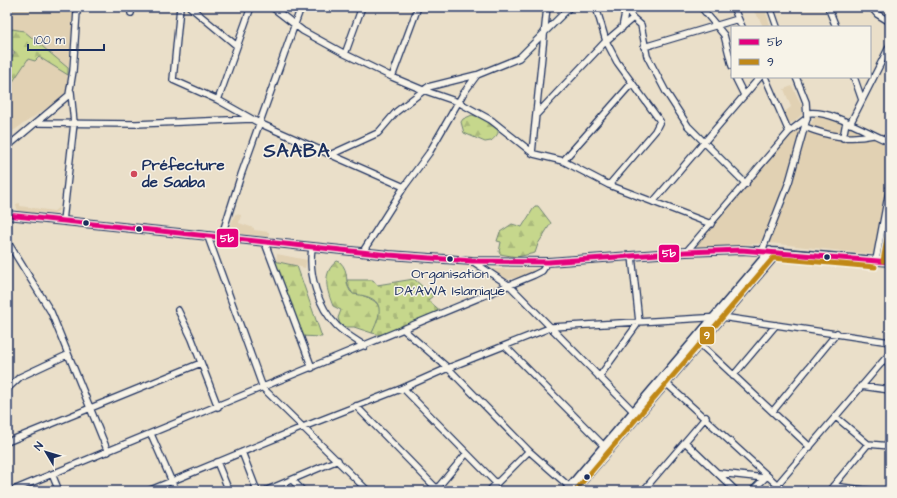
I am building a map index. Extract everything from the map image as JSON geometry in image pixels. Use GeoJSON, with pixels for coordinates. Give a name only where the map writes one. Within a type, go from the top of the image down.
{"type":"FeatureCollection","features":[{"type":"Feature","properties":{"kind":"street"},"geometry":{"type":"LineString","coordinates":[[63,221],[71,163],[74,123],[71,90],[77,11],[79,7]]}},
{"type":"Feature","properties":{"kind":"street"},"geometry":{"type":"LineString","coordinates":[[180,7],[173,80],[218,100],[259,123],[404,187]]}},
{"type":"Feature","properties":{"kind":"street"},"geometry":{"type":"LineString","coordinates":[[190,7],[237,46]]}},
{"type":"Feature","properties":{"kind":"street"},"geometry":{"type":"LineString","coordinates":[[218,100],[251,7]]}},
{"type":"Feature","properties":{"kind":"street"},"geometry":{"type":"LineString","coordinates":[[272,7],[296,24],[303,31],[345,54],[422,90],[458,102],[496,123],[532,153],[563,161],[609,185],[711,224]]}},
{"type":"Feature","properties":{"kind":"street"},"geometry":{"type":"LineString","coordinates":[[221,238],[259,123],[301,7]]}},
{"type":"Feature","properties":{"kind":"street"},"geometry":{"type":"LineString","coordinates":[[345,54],[362,7]]}},
{"type":"Feature","properties":{"kind":"street"},"geometry":{"type":"LineString","coordinates":[[392,77],[418,7]]}},
{"type":"Feature","properties":{"kind":"street"},"geometry":{"type":"LineString","coordinates":[[532,153],[547,7]]}},
{"type":"Feature","properties":{"kind":"street"},"geometry":{"type":"LineString","coordinates":[[332,154],[345,146],[378,132],[396,112],[422,90],[431,86],[477,75],[519,58],[570,7]]}},
{"type":"Feature","properties":{"kind":"street"},"geometry":{"type":"LineString","coordinates":[[596,7],[606,41],[618,62],[660,121],[655,131],[609,185]]}},
{"type":"Feature","properties":{"kind":"street"},"geometry":{"type":"LineString","coordinates":[[622,28],[625,7]]}},
{"type":"Feature","properties":{"kind":"street"},"geometry":{"type":"LineString","coordinates":[[625,7],[642,27],[644,47],[666,92],[688,126],[746,184]]}},
{"type":"Feature","properties":{"kind":"street"},"geometry":{"type":"LineString","coordinates":[[702,7],[708,17],[718,25],[725,38],[731,62]]}},
{"type":"Feature","properties":{"kind":"street"},"geometry":{"type":"LineString","coordinates":[[733,7],[742,26]]}},
{"type":"Feature","properties":{"kind":"street"},"geometry":{"type":"LineString","coordinates":[[770,7],[777,26]]}},
{"type":"Feature","properties":{"kind":"street"},"geometry":{"type":"LineString","coordinates":[[828,7],[836,26]]}},
{"type":"Feature","properties":{"kind":"street"},"geometry":{"type":"LineString","coordinates":[[871,7],[877,14],[890,22]]}},
{"type":"Feature","properties":{"kind":"street"},"geometry":{"type":"LineString","coordinates":[[536,115],[606,41],[633,18]]}},
{"type":"Feature","properties":{"kind":"street"},"geometry":{"type":"LineString","coordinates":[[644,47],[738,19]]}},
{"type":"Feature","properties":{"kind":"street"},"geometry":{"type":"LineString","coordinates":[[843,138],[848,123],[862,100],[890,45]]}},
{"type":"Feature","properties":{"kind":"street"},"geometry":{"type":"LineString","coordinates":[[362,253],[404,187],[429,153],[458,102],[477,75]]}},
{"type":"Feature","properties":{"kind":"street"},"geometry":{"type":"LineString","coordinates":[[735,78],[744,96]]}},
{"type":"Feature","properties":{"kind":"street"},"geometry":{"type":"LineString","coordinates":[[653,202],[759,78]]}},
{"type":"Feature","properties":{"kind":"street"},"geometry":{"type":"LineString","coordinates":[[765,78],[789,132]]}},
{"type":"Feature","properties":{"kind":"street"},"geometry":{"type":"LineString","coordinates":[[762,251],[789,182],[808,116],[806,102],[796,78]]}},
{"type":"Feature","properties":{"kind":"street"},"geometry":{"type":"LineString","coordinates":[[854,78],[862,100]]}},
{"type":"Feature","properties":{"kind":"street"},"geometry":{"type":"LineString","coordinates":[[563,161],[632,82]]}},
{"type":"Feature","properties":{"kind":"street"},"geometry":{"type":"LineString","coordinates":[[7,147],[67,98],[71,90]]}},
{"type":"Feature","properties":{"kind":"street"},"geometry":{"type":"LineString","coordinates":[[686,252],[746,184],[789,132],[808,116],[820,113],[848,123],[890,142]]}},
{"type":"Feature","properties":{"kind":"street"},"geometry":{"type":"LineString","coordinates":[[38,123],[136,124],[251,119]]}},
{"type":"Feature","properties":{"kind":"street"},"geometry":{"type":"LineString","coordinates":[[805,127],[827,135],[843,138],[859,138],[873,135]]}},
{"type":"Feature","properties":{"kind":"street"},"geometry":{"type":"LineString","coordinates":[[876,260],[888,209],[890,185]]}},
{"type":"Feature","properties":{"kind":"street"},"geometry":{"type":"LineString","coordinates":[[7,215],[312,248],[472,262],[548,262],[686,252],[762,251],[890,262]]}},
{"type":"Feature","properties":{"kind":"street"},"geometry":{"type":"LineString","coordinates":[[208,237],[263,388],[368,491]]}},
{"type":"Feature","properties":{"kind":"street"},"geometry":{"type":"LineString","coordinates":[[7,241],[51,312],[67,355],[108,452]]}},
{"type":"Feature","properties":{"kind":"street"},"geometry":{"type":"LineString","coordinates":[[265,242],[312,368]]}},
{"type":"Feature","properties":{"kind":"street"},"geometry":{"type":"LineString","coordinates":[[312,248],[310,266],[312,279],[317,293],[336,325],[365,346]]}},
{"type":"Feature","properties":{"kind":"street"},"geometry":{"type":"LineString","coordinates":[[719,317],[770,251]]}},
{"type":"Feature","properties":{"kind":"street"},"geometry":{"type":"LineString","coordinates":[[571,490],[604,446],[778,252]]}},
{"type":"Feature","properties":{"kind":"street"},"geometry":{"type":"LineString","coordinates":[[599,377],[639,322],[632,256]]}},
{"type":"Feature","properties":{"kind":"street"},"geometry":{"type":"LineString","coordinates":[[472,262],[510,286],[634,412]]}},
{"type":"Feature","properties":{"kind":"street"},"geometry":{"type":"LineString","coordinates":[[11,491],[510,286],[538,273],[548,262]]}},
{"type":"Feature","properties":{"kind":"street"},"geometry":{"type":"LineString","coordinates":[[178,310],[218,407]]}},
{"type":"Feature","properties":{"kind":"street"},"geometry":{"type":"LineString","coordinates":[[148,491],[302,426],[403,388],[448,368],[552,327],[719,317],[890,342],[890,334]]}},
{"type":"Feature","properties":{"kind":"street"},"geometry":{"type":"LineString","coordinates":[[734,376],[776,325]]}},
{"type":"Feature","properties":{"kind":"street"},"geometry":{"type":"LineString","coordinates":[[404,330],[448,368],[529,451],[571,490]]}},
{"type":"Feature","properties":{"kind":"street"},"geometry":{"type":"LineString","coordinates":[[772,411],[837,334]]}},
{"type":"Feature","properties":{"kind":"street"},"geometry":{"type":"LineString","coordinates":[[698,341],[810,447]]}},
{"type":"Feature","properties":{"kind":"street"},"geometry":{"type":"LineString","coordinates":[[571,490],[666,383],[698,341]]}},
{"type":"Feature","properties":{"kind":"street"},"geometry":{"type":"LineString","coordinates":[[505,346],[604,446]]}},
{"type":"Feature","properties":{"kind":"street"},"geometry":{"type":"LineString","coordinates":[[777,485],[890,352]]}},
{"type":"Feature","properties":{"kind":"street"},"geometry":{"type":"LineString","coordinates":[[7,389],[20,377],[67,355]]}},
{"type":"Feature","properties":{"kind":"street"},"geometry":{"type":"LineString","coordinates":[[7,442],[201,363]]}},
{"type":"Feature","properties":{"kind":"street"},"geometry":{"type":"LineString","coordinates":[[666,383],[706,417],[766,476],[784,491]]}},
{"type":"Feature","properties":{"kind":"street"},"geometry":{"type":"LineString","coordinates":[[861,386],[890,390]]}},
{"type":"Feature","properties":{"kind":"street"},"geometry":{"type":"LineString","coordinates":[[403,388],[496,483]]}},
{"type":"Feature","properties":{"kind":"street"},"geometry":{"type":"LineString","coordinates":[[356,406],[436,490],[466,454]]}},
{"type":"Feature","properties":{"kind":"street"},"geometry":{"type":"LineString","coordinates":[[836,416],[868,444],[890,446]]}},
{"type":"Feature","properties":{"kind":"street"},"geometry":{"type":"LineString","coordinates":[[646,490],[706,417]]}},
{"type":"Feature","properties":{"kind":"street"},"geometry":{"type":"LineString","coordinates":[[151,434],[176,491]]}},
{"type":"Feature","properties":{"kind":"street"},"geometry":{"type":"LineString","coordinates":[[685,442],[719,473],[736,491]]}},
{"type":"Feature","properties":{"kind":"street"},"geometry":{"type":"LineString","coordinates":[[829,491],[868,444]]}},
{"type":"Feature","properties":{"kind":"street"},"geometry":{"type":"LineString","coordinates":[[489,491],[529,451]]}},
{"type":"Feature","properties":{"kind":"street"},"geometry":{"type":"LineString","coordinates":[[242,452],[257,491]]}},
{"type":"Feature","properties":{"kind":"street"},"geometry":{"type":"LineString","coordinates":[[265,491],[338,460]]}},
{"type":"Feature","properties":{"kind":"street"},"geometry":{"type":"LineString","coordinates":[[217,462],[229,491]]}},
{"type":"Feature","properties":{"kind":"street"},"geometry":{"type":"LineString","coordinates":[[719,473],[766,476]]}},
{"type":"Feature","properties":{"kind":"street"},"geometry":{"type":"LineString","coordinates":[[52,474],[59,491]]}},
{"type":"Feature","properties":{"kind":"street"},"geometry":{"type":"LineString","coordinates":[[752,491],[766,476]]}},
{"type":"Feature","properties":{"kind":"street"},"geometry":{"type":"LineString","coordinates":[[292,480],[303,491]]}},
{"type":"Feature","properties":{"kind":"street"},"geometry":{"type":"LineString","coordinates":[[834,486],[872,491]]}},
{"type":"Feature","properties":{"kind":"shaded area"},"geometry":{"type":"Polygon","coordinates":[[[7,7],[74,7],[66,95],[7,135],[7,7]]]}},
{"type":"Feature","properties":{"kind":"shaded area"},"geometry":{"type":"Polygon","coordinates":[[[750,7],[764,7],[771,26],[763,26],[759,18],[750,7]]]}},
{"type":"Feature","properties":{"kind":"shaded area"},"geometry":{"type":"Polygon","coordinates":[[[792,86],[802,106],[802,114],[794,122],[789,123],[783,113],[791,107],[784,89],[792,86]]]}},
{"type":"Feature","properties":{"kind":"shaded area"},"geometry":{"type":"Polygon","coordinates":[[[817,114],[850,125],[890,143],[890,180],[877,255],[770,243],[697,248],[696,241],[793,130],[804,134],[817,114]]]}},
{"type":"Feature","properties":{"kind":"shaded area"},"geometry":{"type":"Polygon","coordinates":[[[20,203],[20,206],[54,211],[58,208],[59,210],[54,214],[39,212],[39,215],[18,212],[16,204],[20,203]]]}},
{"type":"Feature","properties":{"kind":"shaded area"},"geometry":{"type":"Polygon","coordinates":[[[235,214],[241,215],[239,223],[254,228],[254,230],[269,232],[269,237],[242,234],[229,229],[235,214]]]}},
{"type":"Feature","properties":{"kind":"shaded area"},"geometry":{"type":"Polygon","coordinates":[[[277,254],[307,260],[305,268],[276,261],[277,254]]]}},
{"type":"Feature","properties":{"kind":"shaded area"},"geometry":{"type":"Polygon","coordinates":[[[493,269],[539,269],[539,272],[521,278],[505,279],[492,274],[493,269]]]}},
{"type":"Feature","properties":{"kind":"green space"},"geometry":{"type":"Polygon","coordinates":[[[12,29],[24,31],[68,68],[68,75],[39,57],[35,61],[28,59],[12,83],[7,80],[7,65],[15,52],[7,46],[7,37],[12,29]]]}},
{"type":"Feature","properties":{"kind":"green space"},"geometry":{"type":"Polygon","coordinates":[[[472,115],[487,120],[497,127],[498,133],[491,141],[485,142],[464,133],[461,122],[463,119],[472,115]]]}},
{"type":"Feature","properties":{"kind":"green space"},"geometry":{"type":"Polygon","coordinates":[[[535,206],[538,206],[551,223],[538,244],[535,253],[517,257],[500,254],[501,242],[497,241],[500,232],[512,224],[522,227],[535,206]]]}},
{"type":"Feature","properties":{"kind":"green space"},"geometry":{"type":"Polygon","coordinates":[[[274,261],[297,266],[322,337],[301,336],[274,261]]]}},
{"type":"Feature","properties":{"kind":"green space"},"geometry":{"type":"Polygon","coordinates":[[[337,261],[340,262],[345,269],[347,284],[350,291],[354,294],[369,298],[378,305],[380,314],[372,333],[354,327],[345,327],[340,324],[338,318],[341,310],[333,306],[327,288],[327,277],[329,271],[337,261]]]}},
{"type":"Feature","properties":{"kind":"green space"},"geometry":{"type":"Polygon","coordinates":[[[414,279],[433,296],[428,300],[443,313],[386,336],[372,333],[378,317],[378,305],[370,298],[353,294],[348,286],[347,280],[373,280],[377,285],[414,279]]]}},
{"type":"Feature","properties":{"kind":"transit line","name":"5b"},"geometry":{"type":"LineString","coordinates":[[7,215],[389,255],[472,261],[548,262],[686,252],[741,250],[890,262]]}},
{"type":"Feature","properties":{"kind":"transit line","name":"9"},"geometry":{"type":"LineString","coordinates":[[883,261],[890,223]]}},
{"type":"Feature","properties":{"kind":"transit line","name":"9"},"geometry":{"type":"LineString","coordinates":[[575,491],[773,258],[875,267]]}},
{"type":"Feature","properties":{"kind":"place","name":"Préfecture de Saaba"},"geometry":{"type":"Point","coordinates":[134,174]}},
{"type":"Feature","properties":{"kind":"place","name":"Organisation DA'AWA Islamique"},"geometry":{"type":"Point","coordinates":[450,259]}},
{"type":"Feature","properties":{"kind":"district","name":"SAABA"},"geometry":{"type":"Point","coordinates":[297,150]}}]}
